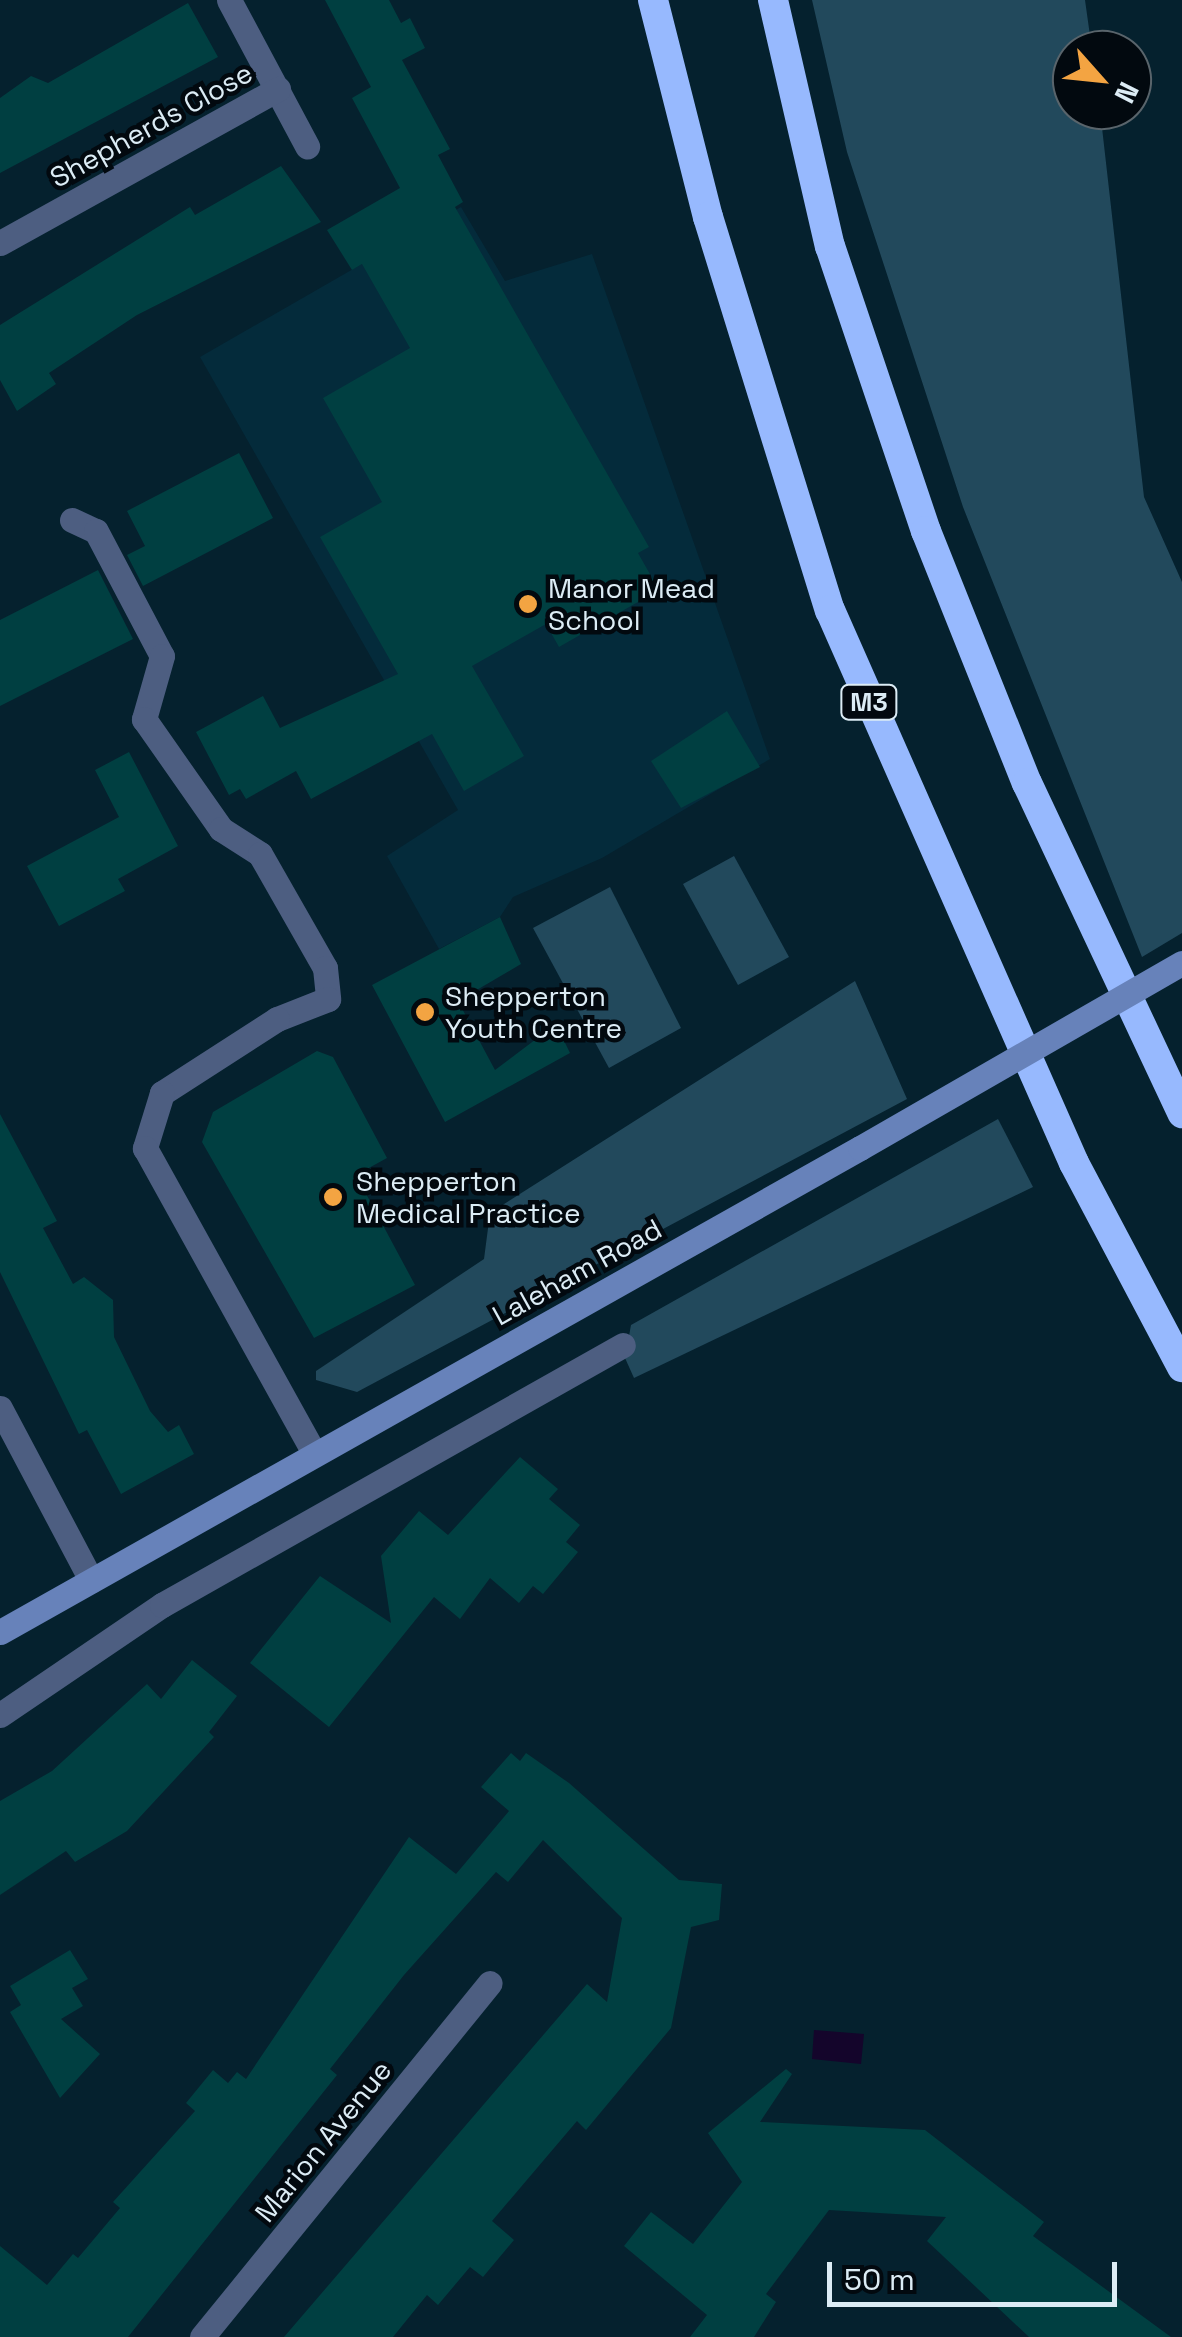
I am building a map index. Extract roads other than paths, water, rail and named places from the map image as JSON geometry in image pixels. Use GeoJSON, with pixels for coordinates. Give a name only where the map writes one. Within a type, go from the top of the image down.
{"type":"FeatureCollection","features":[{"type":"Feature","properties":{"kind":"highway","name":"M3"},"geometry":{"type":"LineString","coordinates":[[653,0],[708,217],[830,610],[1074,1163],[1182,1366]]}},
{"type":"Feature","properties":{"kind":"highway"},"geometry":{"type":"LineString","coordinates":[[774,0],[830,246],[926,531],[1026,783],[1182,1113]]}},
{"type":"Feature","properties":{"kind":"main road","name":"Laleham Road"},"geometry":{"type":"LineString","coordinates":[[0,1632],[1182,963]]}},
{"type":"Feature","properties":{"kind":"street","name":"Shepherds Close"},"geometry":{"type":"LineString","coordinates":[[229,0],[308,146]]}},
{"type":"Feature","properties":{"kind":"street","name":"Shepherds Close"},"geometry":{"type":"LineString","coordinates":[[0,243],[278,89]]}},
{"type":"Feature","properties":{"kind":"street"},"geometry":{"type":"LineString","coordinates":[[72,520],[96,531],[162,656],[144,720],[220,829],[260,854],[325,968],[328,999],[276,1020],[162,1092],[145,1148],[314,1453]]}},
{"type":"Feature","properties":{"kind":"street"},"geometry":{"type":"LineString","coordinates":[[0,1715],[162,1605],[624,1345]]}},
{"type":"Feature","properties":{"kind":"street"},"geometry":{"type":"LineString","coordinates":[[0,1408],[91,1580]]}},
{"type":"Feature","properties":{"kind":"street","name":"Marion Avenue"},"geometry":{"type":"LineString","coordinates":[[202,2337],[490,1983]]}},
{"type":"Feature","properties":{"kind":"place","name":"Manor Mead School"},"geometry":{"type":"Point","coordinates":[528,604]}},
{"type":"Feature","properties":{"kind":"place","name":"Shepperton Youth Centre"},"geometry":{"type":"Point","coordinates":[425,1012]}},
{"type":"Feature","properties":{"kind":"place","name":"Shepperton Medical Practice"},"geometry":{"type":"Point","coordinates":[333,1197]}}]}
